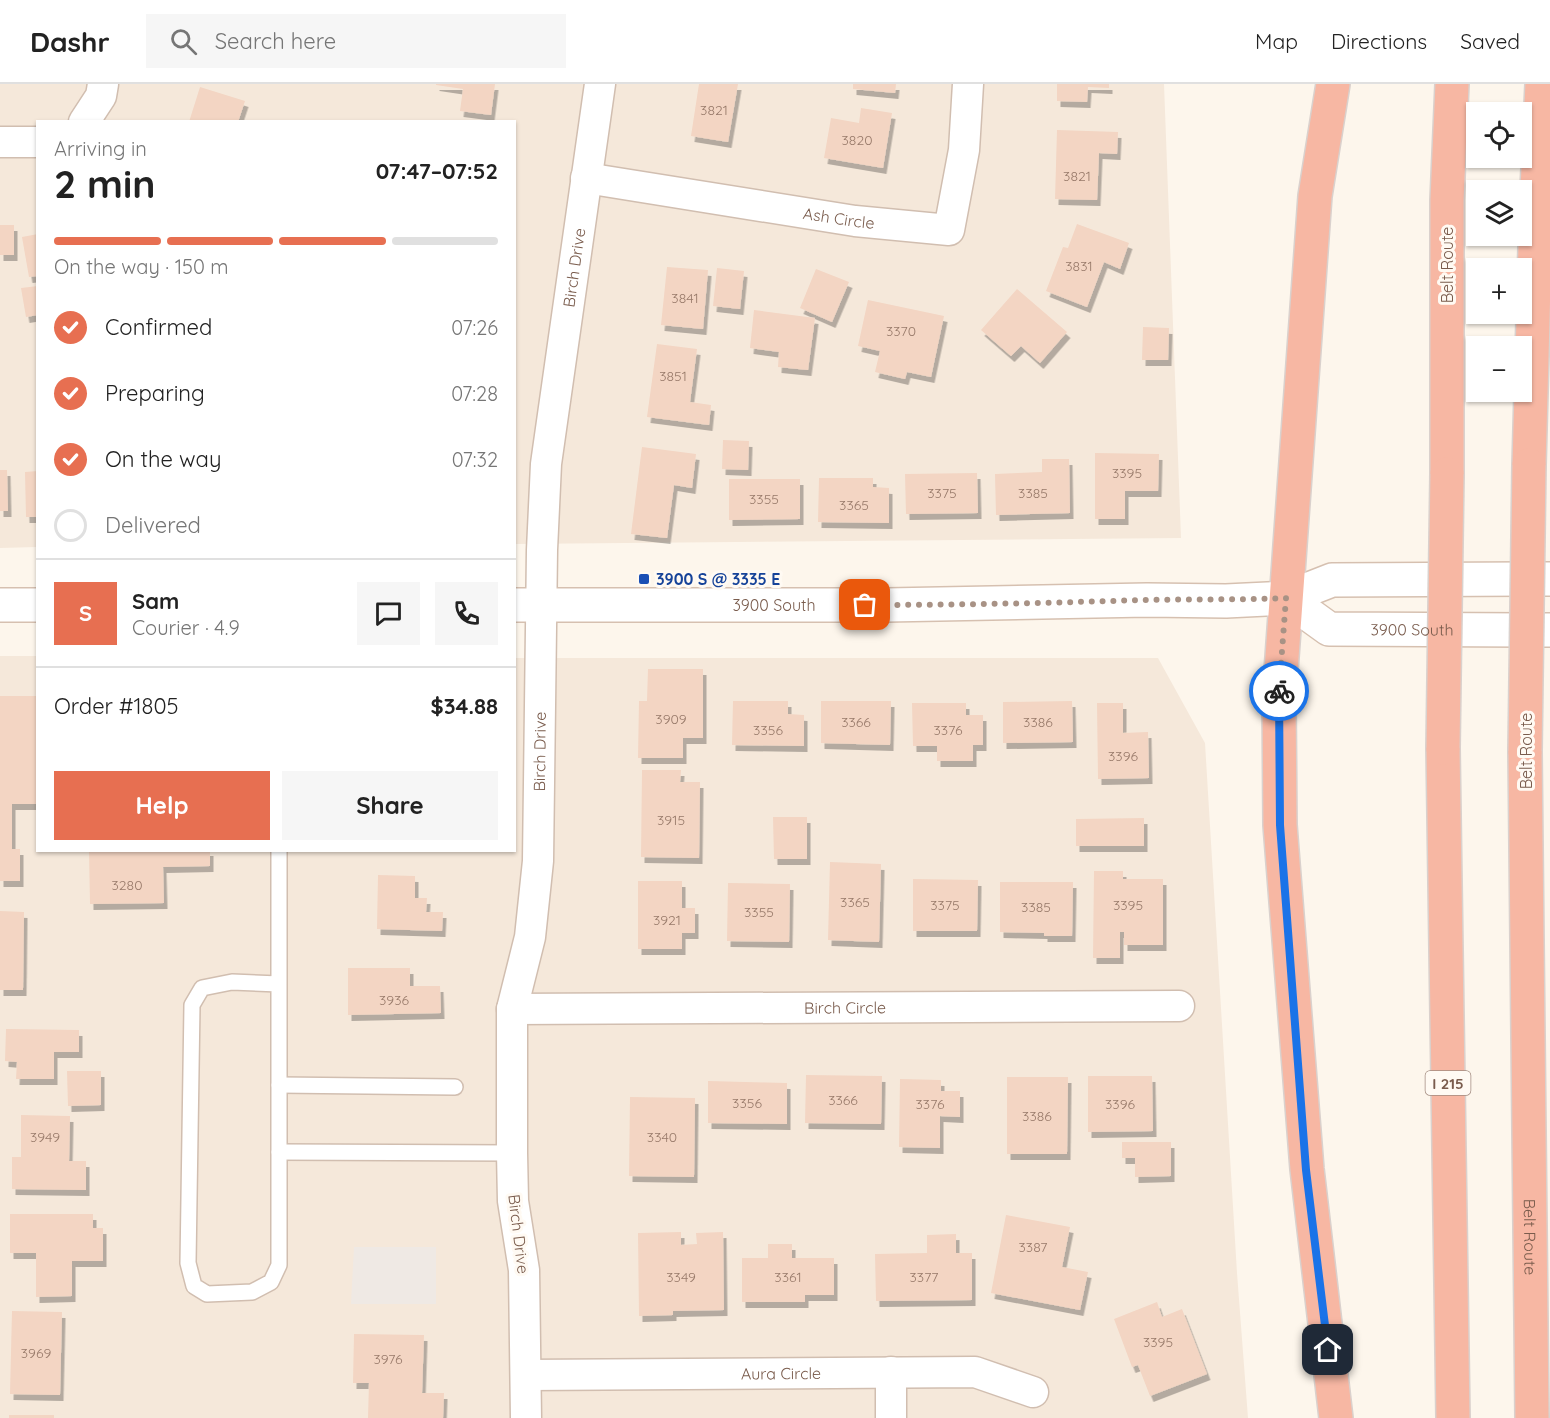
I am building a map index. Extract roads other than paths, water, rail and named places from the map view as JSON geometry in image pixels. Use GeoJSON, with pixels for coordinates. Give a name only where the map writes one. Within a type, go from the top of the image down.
{"type":"FeatureCollection","features":[{"type":"Feature","properties":{"kind":"highway"},"geometry":{"type":"LineString","coordinates":[[1334,84],[1315,196],[1279,699],[1280,825],[1306,1170],[1336,1418]]}},
{"type":"Feature","properties":{"kind":"highway","name":"Belt Route"},"geometry":{"type":"LineString","coordinates":[[1452,84],[1447,200],[1447,474],[1443,748],[1453,1418]]}},
{"type":"Feature","properties":{"kind":"highway","name":"Belt Route"},"geometry":{"type":"LineString","coordinates":[[1532,1418],[1525,751],[1529,465],[1542,84]]}},
{"type":"Feature","properties":{"kind":"highway"},"geometry":{"type":"LineString","coordinates":[[1525,751],[1550,856]]}},
{"type":"Feature","properties":{"kind":"main road","name":"3900 South"},"geometry":{"type":"LineString","coordinates":[[528,605],[1226,601],[1286,598],[1332,580],[1550,579]]}},
{"type":"Feature","properties":{"kind":"main road","name":"3900 South"},"geometry":{"type":"LineString","coordinates":[[1286,598],[1329,629],[1550,630]]}},
{"type":"Feature","properties":{"kind":"main road"},"geometry":{"type":"LineString","coordinates":[[0,605],[36,605]]}},
{"type":"Feature","properties":{"kind":"street"},"geometry":{"type":"LineString","coordinates":[[85,120],[101,96],[103,84]]}},
{"type":"Feature","properties":{"kind":"street","name":"Birch Drive"},"geometry":{"type":"LineString","coordinates":[[526,1418],[524,1270],[513,1201],[512,1009],[530,937],[538,861],[528,605],[542,550],[546,464],[600,84]]}},
{"type":"Feature","properties":{"kind":"street","name":"Ash Circle"},"geometry":{"type":"LineString","coordinates":[[586,178],[855,221],[949,230],[964,150],[968,84]]}},
{"type":"Feature","properties":{"kind":"street"},"geometry":{"type":"LineString","coordinates":[[0,142],[36,142]]}},
{"type":"Feature","properties":{"kind":"street","name":"Birch Circle"},"geometry":{"type":"LineString","coordinates":[[512,1009],[1179,1006]]}},
{"type":"Feature","properties":{"kind":"street"},"geometry":{"type":"LineString","coordinates":[[891,1372],[891,1418]]}},
{"type":"Feature","properties":{"kind":"street","name":"Aura Circle"},"geometry":{"type":"LineString","coordinates":[[526,1375],[975,1372],[1033,1392]]}},
{"type":"Feature","properties":{"kind":"lane"},"geometry":{"type":"LineString","coordinates":[[279,852],[279,984],[279,1265],[271,1282],[252,1292],[207,1294],[194,1286],[188,1263],[192,1005],[202,988],[232,982],[279,984]]}},
{"type":"Feature","properties":{"kind":"lane"},"geometry":{"type":"LineString","coordinates":[[279,1085],[455,1087]]}},
{"type":"Feature","properties":{"kind":"lane"},"geometry":{"type":"LineString","coordinates":[[279,1152],[512,1153]]}},
{"type":"Feature","properties":{"kind":"place","name":"3900 S @ 3335 E"},"geometry":{"type":"Point","coordinates":[644,579]}}]}
